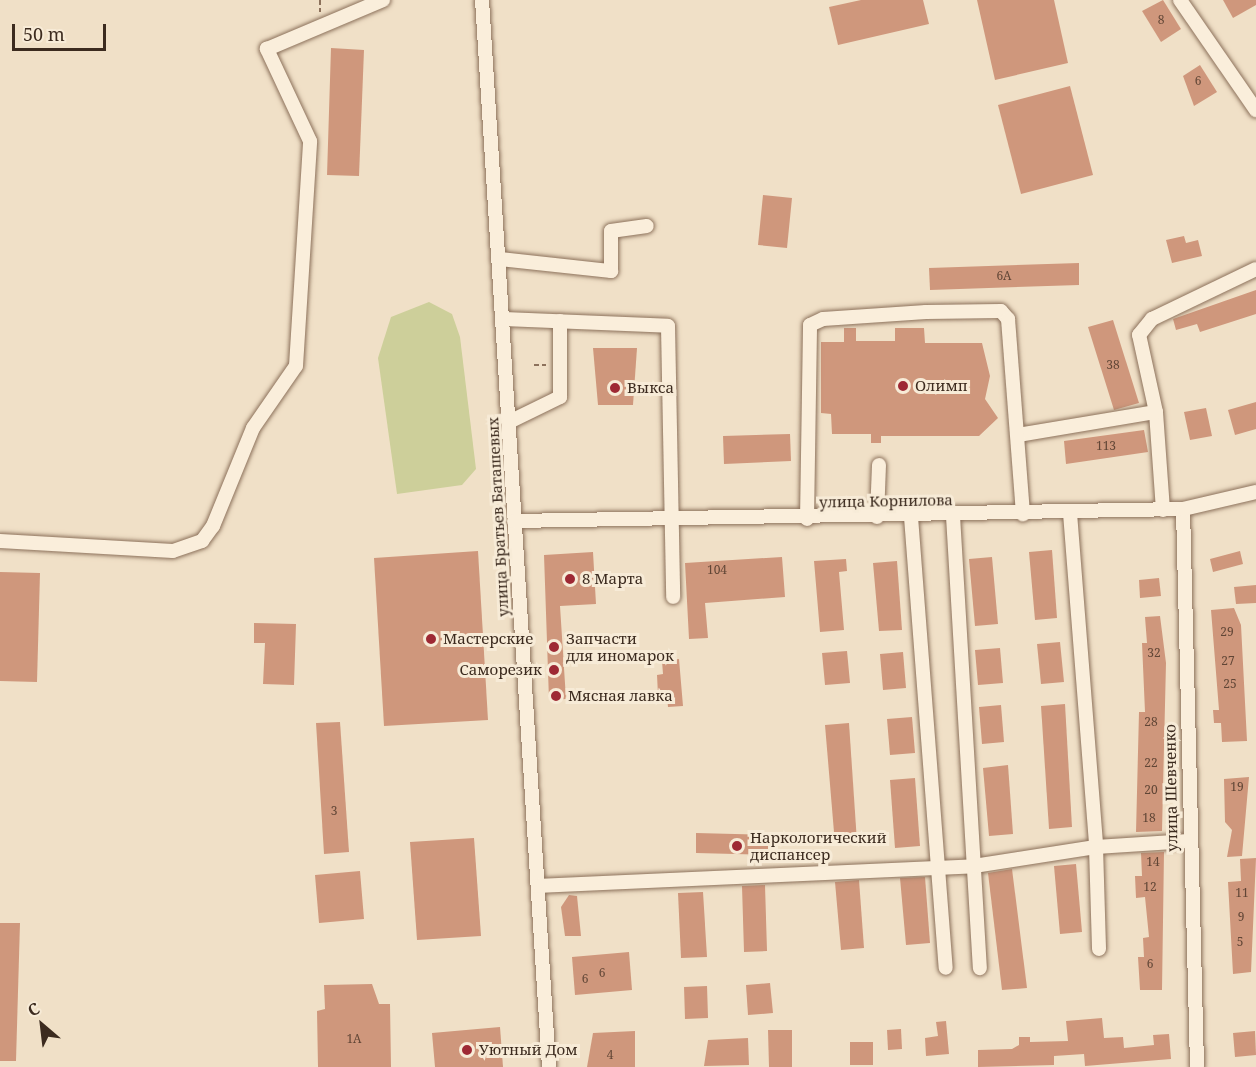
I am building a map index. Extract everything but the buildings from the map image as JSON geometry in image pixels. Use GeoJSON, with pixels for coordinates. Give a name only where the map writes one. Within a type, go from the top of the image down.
{"type":"FeatureCollection","features":[{"type":"Feature","properties":{"kind":"street"},"geometry":{"type":"LineString","coordinates":[[0,541],[173,551],[196,544],[213,526],[253,428],[296,366],[310,141],[267,49],[383,0]]}},
{"type":"Feature","properties":{"kind":"street","name":"улица Братьев Баташевых"},"geometry":{"type":"LineString","coordinates":[[483,0],[549,1067]]}},
{"type":"Feature","properties":{"kind":"street"},"geometry":{"type":"LineString","coordinates":[[1180,0],[1256,110]]}},
{"type":"Feature","properties":{"kind":"street"},"geometry":{"type":"LineString","coordinates":[[500,259],[611,271],[611,231],[647,226]]}},
{"type":"Feature","properties":{"kind":"street"},"geometry":{"type":"LineString","coordinates":[[1163,510],[1156,412],[1139,335],[1152,319],[1256,269]]}},
{"type":"Feature","properties":{"kind":"street"},"geometry":{"type":"LineString","coordinates":[[807,519],[807,332],[816,321],[1001,311],[1010,324],[1023,513]]}},
{"type":"Feature","properties":{"kind":"street"},"geometry":{"type":"LineString","coordinates":[[504,319],[668,326],[674,597]]}},
{"type":"Feature","properties":{"kind":"street"},"geometry":{"type":"LineString","coordinates":[[509,422],[560,398],[560,321]]}},
{"type":"Feature","properties":{"kind":"street"},"geometry":{"type":"LineString","coordinates":[[1018,435],[1156,412]]}},
{"type":"Feature","properties":{"kind":"street"},"geometry":{"type":"LineString","coordinates":[[877,517],[879,465]]}},
{"type":"Feature","properties":{"kind":"street","name":"улица Корнилова"},"geometry":{"type":"LineString","coordinates":[[514,521],[807,519],[1163,510],[1183,509],[1256,492]]}},
{"type":"Feature","properties":{"kind":"street","name":"улица Шевченко"},"geometry":{"type":"LineString","coordinates":[[1183,509],[1189,841],[1197,1067]]}},
{"type":"Feature","properties":{"kind":"street"},"geometry":{"type":"LineString","coordinates":[[1070,513],[1096,847],[1099,949]]}},
{"type":"Feature","properties":{"kind":"street"},"geometry":{"type":"LineString","coordinates":[[953,516],[980,968]]}},
{"type":"Feature","properties":{"kind":"street"},"geometry":{"type":"LineString","coordinates":[[911,517],[946,968]]}},
{"type":"Feature","properties":{"kind":"street"},"geometry":{"type":"LineString","coordinates":[[538,886],[974,866],[1096,847],[1189,841]]}},
{"type":"Feature","properties":{"kind":"green space"},"geometry":{"type":"Polygon","coordinates":[[[429,302],[452,314],[460,337],[476,469],[462,485],[397,494],[378,358],[391,317],[429,302]]]}},
{"type":"Feature","properties":{"kind":"place","name":"Олимп"},"geometry":{"type":"Point","coordinates":[903,386]}},
{"type":"Feature","properties":{"kind":"place","name":"Выкса"},"geometry":{"type":"Point","coordinates":[615,388]}},
{"type":"Feature","properties":{"kind":"place","name":"8 Марта"},"geometry":{"type":"Point","coordinates":[570,579]}},
{"type":"Feature","properties":{"kind":"place","name":"Мастерские"},"geometry":{"type":"Point","coordinates":[431,639]}},
{"type":"Feature","properties":{"kind":"place","name":"Запчасти для иномарок"},"geometry":{"type":"Point","coordinates":[554,647]}},
{"type":"Feature","properties":{"kind":"place","name":"Саморезик"},"geometry":{"type":"Point","coordinates":[554,670]}},
{"type":"Feature","properties":{"kind":"place","name":"Мясная лавка"},"geometry":{"type":"Point","coordinates":[556,696]}},
{"type":"Feature","properties":{"kind":"place","name":"Наркологический диспансер"},"geometry":{"type":"Point","coordinates":[737,846]}},
{"type":"Feature","properties":{"kind":"place","name":"Уютный Дом"},"geometry":{"type":"Point","coordinates":[467,1050]}}]}
